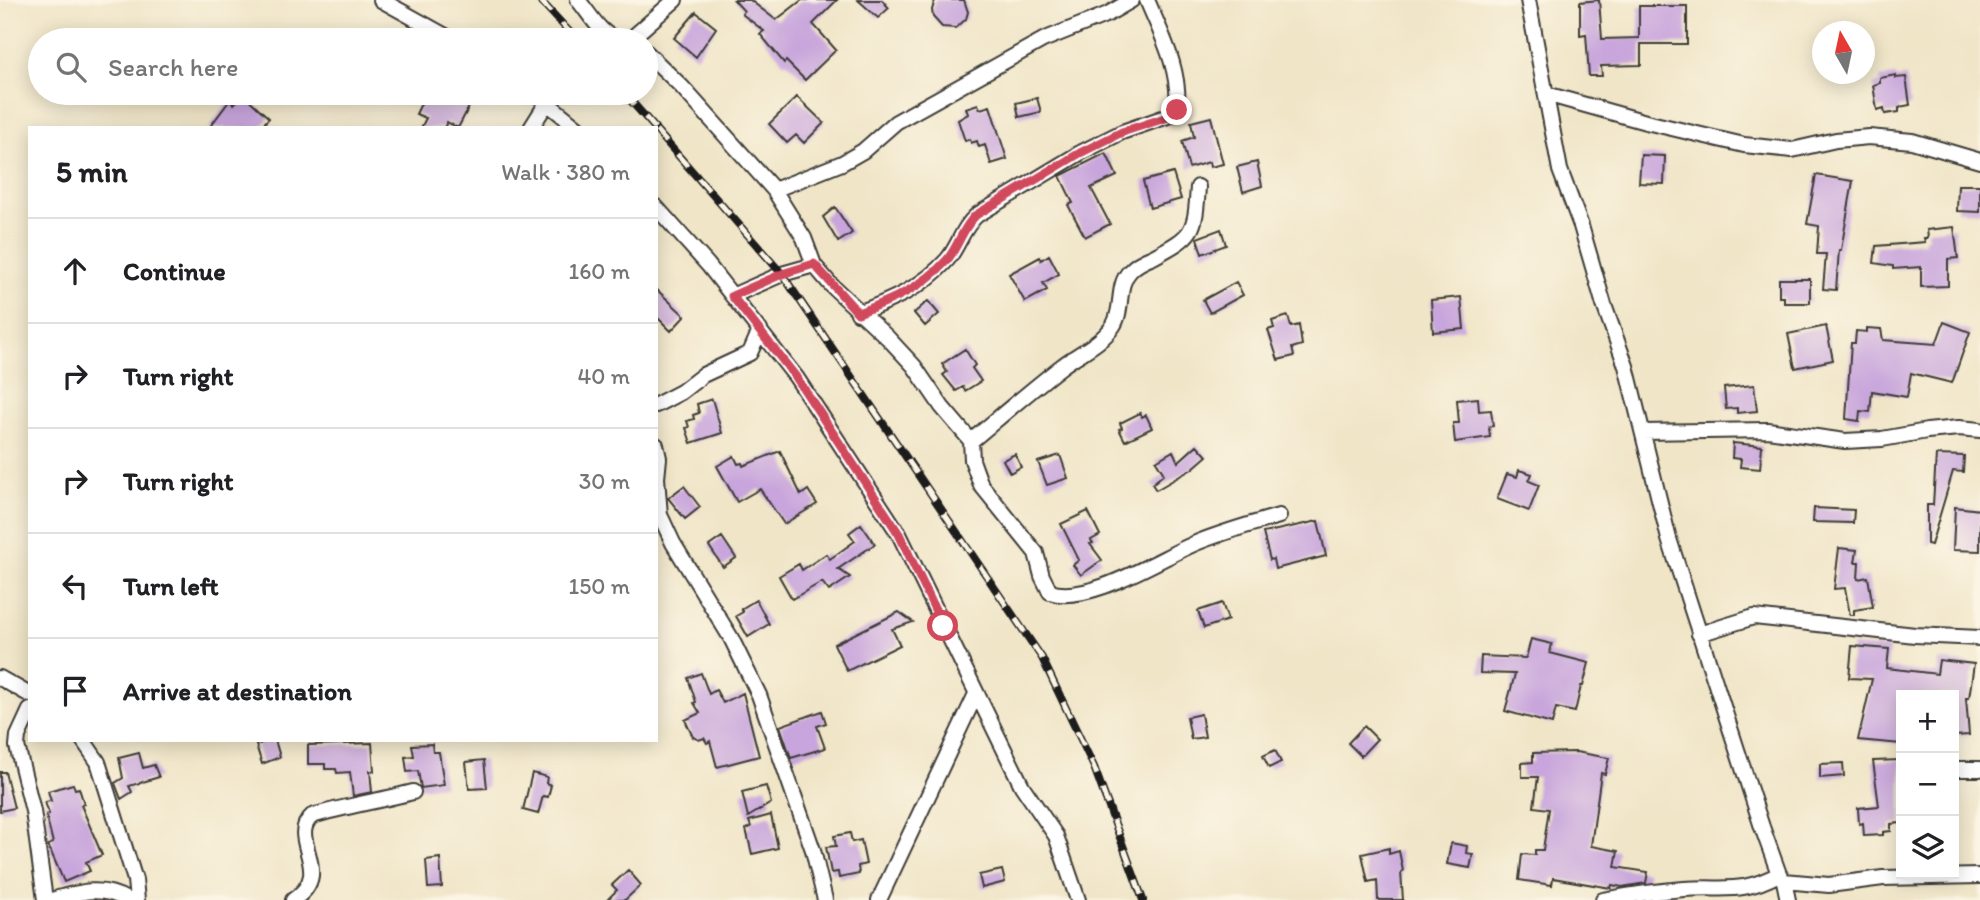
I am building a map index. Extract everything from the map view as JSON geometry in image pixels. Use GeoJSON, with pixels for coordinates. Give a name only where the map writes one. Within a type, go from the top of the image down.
{"type":"FeatureCollection","features":[{"type":"Feature","properties":{"kind":"street"},"geometry":{"type":"LineString","coordinates":[[381,0],[406,5],[437,28]]}},
{"type":"Feature","properties":{"kind":"street"},"geometry":{"type":"LineString","coordinates":[[578,0],[600,28]]}},
{"type":"Feature","properties":{"kind":"street"},"geometry":{"type":"LineString","coordinates":[[641,28],[675,0]]}},
{"type":"Feature","properties":{"kind":"street"},"geometry":{"type":"LineString","coordinates":[[774,190],[842,163],[863,151],[896,122],[1043,40],[1074,25],[1108,14],[1132,0]]}},
{"type":"Feature","properties":{"kind":"street"},"geometry":{"type":"LineString","coordinates":[[858,313],[889,302],[921,284],[948,259],[969,222],[976,215],[1080,153],[1122,132],[1171,116],[1177,110],[1178,82],[1174,66],[1146,0]]}},
{"type":"Feature","properties":{"kind":"street"},"geometry":{"type":"LineString","coordinates":[[1528,0],[1560,170],[1597,275],[1643,432],[1669,539],[1788,900]]}},
{"type":"Feature","properties":{"kind":"street"},"geometry":{"type":"LineString","coordinates":[[658,64],[774,190],[804,238],[814,264],[858,313],[888,338],[914,366],[971,441],[972,460],[981,485],[1036,554],[1050,592],[1061,595],[1120,580],[1194,544],[1279,516]]}},
{"type":"Feature","properties":{"kind":"street"},"geometry":{"type":"LineString","coordinates":[[1546,94],[1669,128],[1744,145],[1791,150],[1836,139],[1869,137],[1912,141],[1980,161]]}},
{"type":"Feature","properties":{"kind":"street"},"geometry":{"type":"LineString","coordinates":[[532,126],[546,105]]}},
{"type":"Feature","properties":{"kind":"street"},"geometry":{"type":"LineString","coordinates":[[551,105],[576,126]]}},
{"type":"Feature","properties":{"kind":"street"},"geometry":{"type":"LineString","coordinates":[[971,441],[1113,326],[1119,310],[1123,282],[1130,271],[1182,242],[1191,232],[1196,218],[1198,187]]}},
{"type":"Feature","properties":{"kind":"street"},"geometry":{"type":"LineString","coordinates":[[658,209],[683,235],[796,377],[899,534],[1022,786],[1056,836],[1078,900]]}},
{"type":"Feature","properties":{"kind":"street"},"geometry":{"type":"LineString","coordinates":[[732,296],[782,274],[814,264]]}},
{"type":"Feature","properties":{"kind":"street"},"geometry":{"type":"LineString","coordinates":[[658,404],[681,392],[703,375],[750,353],[760,330]]}},
{"type":"Feature","properties":{"kind":"street"},"geometry":{"type":"LineString","coordinates":[[1643,432],[1768,430],[1845,441],[1882,439],[1959,428],[1980,430]]}},
{"type":"Feature","properties":{"kind":"street"},"geometry":{"type":"LineString","coordinates":[[658,490],[660,514],[673,543],[731,638],[759,695],[813,850],[825,900]]}},
{"type":"Feature","properties":{"kind":"street"},"geometry":{"type":"LineString","coordinates":[[1699,634],[1754,617],[1915,635],[1980,638]]}},
{"type":"Feature","properties":{"kind":"street"},"geometry":{"type":"LineString","coordinates":[[0,678],[28,694]]}},
{"type":"Feature","properties":{"kind":"street"},"geometry":{"type":"LineString","coordinates":[[879,900],[976,694]]}},
{"type":"Feature","properties":{"kind":"street"},"geometry":{"type":"LineString","coordinates":[[28,714],[18,736],[18,746],[33,811],[45,900]]}},
{"type":"Feature","properties":{"kind":"street"},"geometry":{"type":"LineString","coordinates":[[84,742],[98,762],[135,880],[137,900]]}},
{"type":"Feature","properties":{"kind":"street"},"geometry":{"type":"LineString","coordinates":[[1959,769],[1980,769]]}},
{"type":"Feature","properties":{"kind":"street"},"geometry":{"type":"LineString","coordinates":[[293,900],[308,889],[311,881],[312,871],[304,829],[308,819],[336,809],[413,792]]}},
{"type":"Feature","properties":{"kind":"street"},"geometry":{"type":"LineString","coordinates":[[1603,900],[1679,889],[1741,889],[1782,877],[1829,885],[1883,878],[1980,876]]}},
{"type":"Feature","properties":{"kind":"street"},"geometry":{"type":"LineString","coordinates":[[52,900],[81,892],[104,890],[128,900]]}},
{"type":"Feature","properties":{"kind":"building"},"geometry":{"type":"Polygon","coordinates":[[[734,0],[750,0],[776,20],[802,0],[837,0],[813,24],[836,50],[805,80],[786,61],[784,63],[760,34],[764,31],[742,14],[744,11],[734,0]]]}},
{"type":"Feature","properties":{"kind":"building"},"geometry":{"type":"Polygon","coordinates":[[[858,0],[882,0],[889,8],[878,18],[858,0]]]}},
{"type":"Feature","properties":{"kind":"building"},"geometry":{"type":"Polygon","coordinates":[[[935,0],[964,0],[968,12],[966,19],[956,28],[942,27],[933,17],[935,0]]]}},
{"type":"Feature","properties":{"kind":"building"},"geometry":{"type":"Polygon","coordinates":[[[1599,0],[1602,39],[1639,38],[1639,6],[1687,6],[1687,44],[1641,44],[1641,65],[1601,66],[1602,76],[1589,76],[1586,34],[1580,35],[1580,2],[1599,0]]]}},
{"type":"Feature","properties":{"kind":"building"},"geometry":{"type":"Polygon","coordinates":[[[696,12],[716,28],[696,57],[674,38],[696,12]]]}},
{"type":"Feature","properties":{"kind":"building"},"geometry":{"type":"Polygon","coordinates":[[[1896,75],[1896,78],[1906,77],[1910,105],[1899,107],[1899,112],[1885,114],[1884,108],[1877,110],[1873,85],[1880,83],[1880,78],[1896,75]]]}},
{"type":"Feature","properties":{"kind":"building"},"geometry":{"type":"Polygon","coordinates":[[[797,97],[824,123],[804,143],[796,135],[787,143],[769,124],[797,97]]]}},
{"type":"Feature","properties":{"kind":"building"},"geometry":{"type":"Polygon","coordinates":[[[1037,98],[1041,112],[1019,117],[1016,103],[1037,98]]]}},
{"type":"Feature","properties":{"kind":"building"},"geometry":{"type":"Polygon","coordinates":[[[978,104],[980,109],[990,106],[1007,159],[991,164],[985,145],[979,147],[977,141],[965,141],[958,120],[968,114],[966,108],[978,104]]]}},
{"type":"Feature","properties":{"kind":"building"},"geometry":{"type":"Polygon","coordinates":[[[226,105],[255,105],[269,118],[262,126],[210,126],[226,105]]]}},
{"type":"Feature","properties":{"kind":"building"},"geometry":{"type":"Polygon","coordinates":[[[420,105],[469,107],[459,126],[447,122],[445,126],[422,126],[426,118],[416,114],[420,105]]]}},
{"type":"Feature","properties":{"kind":"building"},"geometry":{"type":"Polygon","coordinates":[[[1211,117],[1223,164],[1210,167],[1209,162],[1189,168],[1182,141],[1194,137],[1191,122],[1211,117]]]}},
{"type":"Feature","properties":{"kind":"building"},"geometry":{"type":"Polygon","coordinates":[[[1106,153],[1117,176],[1091,188],[1110,224],[1085,237],[1068,205],[1073,203],[1060,176],[1106,153]]]}},
{"type":"Feature","properties":{"kind":"building"},"geometry":{"type":"Polygon","coordinates":[[[1641,155],[1665,156],[1664,184],[1639,183],[1641,155]]]}},
{"type":"Feature","properties":{"kind":"building"},"geometry":{"type":"Polygon","coordinates":[[[1257,162],[1262,186],[1243,192],[1237,167],[1257,162]]]}},
{"type":"Feature","properties":{"kind":"building"},"geometry":{"type":"Polygon","coordinates":[[[1173,173],[1181,199],[1150,208],[1143,181],[1173,173]]]}},
{"type":"Feature","properties":{"kind":"building"},"geometry":{"type":"Polygon","coordinates":[[[1816,175],[1853,181],[1839,250],[1836,290],[1823,289],[1826,254],[1817,254],[1819,226],[1807,224],[1816,175]]]}},
{"type":"Feature","properties":{"kind":"building"},"geometry":{"type":"Polygon","coordinates":[[[1958,185],[1980,185],[1980,212],[1957,211],[1958,185]]]}},
{"type":"Feature","properties":{"kind":"building"},"geometry":{"type":"Polygon","coordinates":[[[835,207],[852,233],[838,242],[823,217],[835,207]]]}},
{"type":"Feature","properties":{"kind":"building"},"geometry":{"type":"Polygon","coordinates":[[[1954,227],[1958,258],[1948,259],[1948,286],[1921,287],[1921,267],[1893,269],[1893,266],[1874,263],[1876,246],[1925,242],[1924,238],[1928,238],[1927,230],[1954,227]]]}},
{"type":"Feature","properties":{"kind":"building"},"geometry":{"type":"Polygon","coordinates":[[[1221,229],[1226,245],[1202,254],[1197,238],[1221,229]]]}},
{"type":"Feature","properties":{"kind":"building"},"geometry":{"type":"Polygon","coordinates":[[[1049,255],[1059,274],[1043,283],[1047,290],[1025,302],[1009,274],[1049,255]]]}},
{"type":"Feature","properties":{"kind":"building"},"geometry":{"type":"Polygon","coordinates":[[[1779,279],[1810,279],[1810,303],[1784,303],[1784,297],[1779,297],[1779,279]]]}},
{"type":"Feature","properties":{"kind":"building"},"geometry":{"type":"Polygon","coordinates":[[[1236,282],[1243,295],[1210,313],[1203,300],[1236,282]]]}},
{"type":"Feature","properties":{"kind":"building"},"geometry":{"type":"Polygon","coordinates":[[[658,291],[685,316],[671,331],[658,318],[658,291]]]}},
{"type":"Feature","properties":{"kind":"building"},"geometry":{"type":"Polygon","coordinates":[[[1461,297],[1464,329],[1433,332],[1431,300],[1461,297]]]}},
{"type":"Feature","properties":{"kind":"building"},"geometry":{"type":"Polygon","coordinates":[[[928,301],[939,314],[925,326],[914,313],[928,301]]]}},
{"type":"Feature","properties":{"kind":"building"},"geometry":{"type":"Polygon","coordinates":[[[1288,316],[1291,327],[1299,325],[1302,345],[1292,348],[1294,356],[1278,360],[1268,330],[1274,328],[1272,321],[1288,316]]]}},
{"type":"Feature","properties":{"kind":"building"},"geometry":{"type":"Polygon","coordinates":[[[1944,322],[1970,332],[1952,383],[1911,373],[1907,397],[1872,391],[1870,412],[1860,411],[1859,421],[1846,419],[1851,343],[1855,343],[1856,331],[1867,332],[1867,328],[1881,329],[1883,340],[1936,344],[1944,322]]]}},
{"type":"Feature","properties":{"kind":"building"},"geometry":{"type":"Polygon","coordinates":[[[1826,326],[1833,360],[1795,368],[1788,334],[1826,326]]]}},
{"type":"Feature","properties":{"kind":"building"},"geometry":{"type":"Polygon","coordinates":[[[965,349],[975,365],[972,368],[981,381],[965,391],[963,387],[956,391],[943,375],[947,372],[942,364],[965,349]]]}},
{"type":"Feature","properties":{"kind":"building"},"geometry":{"type":"Polygon","coordinates":[[[1754,385],[1757,411],[1737,413],[1737,408],[1726,409],[1724,388],[1754,385]]]}},
{"type":"Feature","properties":{"kind":"building"},"geometry":{"type":"Polygon","coordinates":[[[1478,398],[1479,411],[1491,410],[1493,426],[1489,427],[1490,437],[1455,442],[1453,423],[1459,423],[1457,400],[1478,398]]]}},
{"type":"Feature","properties":{"kind":"building"},"geometry":{"type":"Polygon","coordinates":[[[712,399],[722,433],[691,443],[686,428],[689,427],[687,421],[694,419],[693,415],[699,413],[697,404],[712,399]]]}},
{"type":"Feature","properties":{"kind":"building"},"geometry":{"type":"Polygon","coordinates":[[[1140,413],[1142,417],[1146,415],[1152,428],[1125,441],[1119,429],[1122,428],[1120,423],[1140,413]]]}},
{"type":"Feature","properties":{"kind":"building"},"geometry":{"type":"Polygon","coordinates":[[[1733,443],[1762,446],[1760,469],[1740,467],[1741,459],[1732,458],[1733,443]]]}},
{"type":"Feature","properties":{"kind":"building"},"geometry":{"type":"Polygon","coordinates":[[[1197,445],[1207,456],[1192,469],[1156,490],[1152,484],[1164,474],[1156,461],[1173,451],[1178,462],[1197,445]]]}},
{"type":"Feature","properties":{"kind":"building"},"geometry":{"type":"Polygon","coordinates":[[[780,451],[801,495],[808,490],[817,504],[784,524],[760,489],[737,502],[717,466],[734,456],[738,464],[742,463],[743,466],[780,451]]]}},
{"type":"Feature","properties":{"kind":"building"},"geometry":{"type":"Polygon","coordinates":[[[1015,454],[1021,467],[1010,473],[1003,460],[1015,454]]]}},
{"type":"Feature","properties":{"kind":"building"},"geometry":{"type":"Polygon","coordinates":[[[1060,455],[1068,478],[1047,485],[1038,462],[1060,455]]]}},
{"type":"Feature","properties":{"kind":"building"},"geometry":{"type":"Polygon","coordinates":[[[1936,455],[1964,456],[1963,472],[1953,471],[1931,545],[1927,544],[1927,505],[1933,505],[1936,455]]]}},
{"type":"Feature","properties":{"kind":"building"},"geometry":{"type":"Polygon","coordinates":[[[1519,470],[1532,474],[1529,481],[1539,485],[1529,511],[1497,499],[1507,474],[1517,477],[1519,470]]]}},
{"type":"Feature","properties":{"kind":"building"},"geometry":{"type":"Polygon","coordinates":[[[684,486],[700,507],[685,519],[668,498],[684,486]]]}},
{"type":"Feature","properties":{"kind":"building"},"geometry":{"type":"Polygon","coordinates":[[[1955,507],[1980,510],[1980,551],[1953,550],[1955,507]]]}},
{"type":"Feature","properties":{"kind":"building"},"geometry":{"type":"Polygon","coordinates":[[[1814,508],[1854,510],[1853,523],[1813,522],[1814,508]]]}},
{"type":"Feature","properties":{"kind":"building"},"geometry":{"type":"Polygon","coordinates":[[[1088,511],[1100,535],[1091,540],[1093,543],[1090,544],[1102,560],[1081,575],[1073,565],[1079,560],[1061,524],[1088,511]]]}},
{"type":"Feature","properties":{"kind":"building"},"geometry":{"type":"Polygon","coordinates":[[[1318,521],[1326,556],[1275,569],[1263,533],[1318,521]]]}},
{"type":"Feature","properties":{"kind":"building"},"geometry":{"type":"Polygon","coordinates":[[[861,524],[875,544],[838,569],[850,577],[829,591],[822,582],[792,599],[779,576],[799,564],[802,570],[826,554],[830,559],[855,541],[849,533],[861,524]]]}},
{"type":"Feature","properties":{"kind":"building"},"geometry":{"type":"Polygon","coordinates":[[[722,537],[736,558],[723,567],[709,546],[722,537]]]}},
{"type":"Feature","properties":{"kind":"building"},"geometry":{"type":"Polygon","coordinates":[[[1839,548],[1857,550],[1855,562],[1859,562],[1858,579],[1868,577],[1873,607],[1854,610],[1854,615],[1850,615],[1845,588],[1834,589],[1839,548]]]}},
{"type":"Feature","properties":{"kind":"building"},"geometry":{"type":"Polygon","coordinates":[[[756,600],[769,624],[748,637],[736,616],[743,612],[741,609],[756,600]]]}},
{"type":"Feature","properties":{"kind":"building"},"geometry":{"type":"Polygon","coordinates":[[[1222,603],[1228,620],[1204,628],[1198,611],[1222,603]]]}},
{"type":"Feature","properties":{"kind":"building"},"geometry":{"type":"Polygon","coordinates":[[[899,612],[913,622],[892,629],[900,645],[847,671],[834,644],[899,612]]]}},
{"type":"Feature","properties":{"kind":"building"},"geometry":{"type":"Polygon","coordinates":[[[1531,639],[1552,644],[1550,653],[1589,663],[1575,712],[1556,708],[1552,724],[1505,711],[1515,674],[1480,673],[1481,656],[1526,658],[1531,639]]]}},
{"type":"Feature","properties":{"kind":"building"},"geometry":{"type":"Polygon","coordinates":[[[1852,646],[1889,649],[1887,668],[1937,674],[1939,660],[1974,664],[1969,698],[1966,698],[1969,735],[1959,736],[1959,690],[1896,690],[1896,744],[1858,740],[1872,679],[1849,678],[1852,646]]]}},
{"type":"Feature","properties":{"kind":"building"},"geometry":{"type":"Polygon","coordinates":[[[701,673],[709,694],[716,690],[723,703],[743,693],[759,756],[717,767],[710,741],[707,743],[704,738],[699,740],[693,737],[685,720],[700,713],[694,703],[696,702],[688,678],[701,673]]]}},
{"type":"Feature","properties":{"kind":"building"},"geometry":{"type":"Polygon","coordinates":[[[822,711],[826,723],[817,726],[825,748],[791,758],[780,726],[822,711]]]}},
{"type":"Feature","properties":{"kind":"building"},"geometry":{"type":"Polygon","coordinates":[[[1201,714],[1205,737],[1191,739],[1187,717],[1201,714]]]}},
{"type":"Feature","properties":{"kind":"building"},"geometry":{"type":"Polygon","coordinates":[[[1364,726],[1377,739],[1361,756],[1348,743],[1364,726]]]}},
{"type":"Feature","properties":{"kind":"building"},"geometry":{"type":"Polygon","coordinates":[[[276,742],[280,757],[262,764],[256,745],[276,742]]]}},
{"type":"Feature","properties":{"kind":"building"},"geometry":{"type":"Polygon","coordinates":[[[372,743],[372,792],[353,796],[350,772],[337,773],[336,769],[325,769],[325,764],[308,764],[308,745],[372,743]]]}},
{"type":"Feature","properties":{"kind":"building"},"geometry":{"type":"Polygon","coordinates":[[[432,744],[433,752],[439,752],[444,785],[421,788],[418,771],[407,772],[405,757],[414,756],[412,745],[432,744]]]}},
{"type":"Feature","properties":{"kind":"building"},"geometry":{"type":"Polygon","coordinates":[[[1275,750],[1281,762],[1269,768],[1263,756],[1275,750]]]}},
{"type":"Feature","properties":{"kind":"building"},"geometry":{"type":"Polygon","coordinates":[[[1576,752],[1609,758],[1605,774],[1601,773],[1591,846],[1618,851],[1615,867],[1648,872],[1646,883],[1622,887],[1612,885],[1611,888],[1553,878],[1552,885],[1519,880],[1522,854],[1535,855],[1535,850],[1543,850],[1549,809],[1534,807],[1538,777],[1522,777],[1522,763],[1533,762],[1533,753],[1576,752]]]}},
{"type":"Feature","properties":{"kind":"building"},"geometry":{"type":"Polygon","coordinates":[[[139,753],[143,768],[154,765],[159,777],[129,786],[132,792],[121,799],[115,783],[123,778],[119,758],[139,753]]]}},
{"type":"Feature","properties":{"kind":"building"},"geometry":{"type":"Polygon","coordinates":[[[484,760],[487,788],[469,789],[466,762],[484,760]]]}},
{"type":"Feature","properties":{"kind":"building"},"geometry":{"type":"Polygon","coordinates":[[[1896,760],[1896,824],[1891,824],[1891,831],[1883,832],[1883,835],[1864,836],[1863,823],[1859,824],[1858,808],[1879,806],[1873,761],[1896,760]]]}},
{"type":"Feature","properties":{"kind":"building"},"geometry":{"type":"Polygon","coordinates":[[[1843,763],[1844,776],[1820,778],[1820,764],[1843,763]]]}},
{"type":"Feature","properties":{"kind":"building"},"geometry":{"type":"Polygon","coordinates":[[[0,772],[5,772],[14,808],[0,811],[0,772]]]}},
{"type":"Feature","properties":{"kind":"building"},"geometry":{"type":"Polygon","coordinates":[[[532,773],[547,777],[546,783],[551,785],[548,797],[543,796],[538,814],[523,810],[532,773]]]}},
{"type":"Feature","properties":{"kind":"building"},"geometry":{"type":"Polygon","coordinates":[[[73,784],[75,789],[79,788],[84,804],[81,805],[102,855],[86,862],[90,871],[64,882],[48,845],[53,843],[45,802],[51,801],[48,791],[73,784]]]}},
{"type":"Feature","properties":{"kind":"building"},"geometry":{"type":"Polygon","coordinates":[[[766,786],[771,803],[748,817],[742,792],[766,786]]]}},
{"type":"Feature","properties":{"kind":"building"},"geometry":{"type":"Polygon","coordinates":[[[771,815],[778,848],[752,854],[746,829],[751,827],[749,821],[771,815]]]}},
{"type":"Feature","properties":{"kind":"building"},"geometry":{"type":"Polygon","coordinates":[[[850,833],[852,842],[861,840],[866,864],[858,866],[859,874],[839,878],[838,872],[831,873],[826,847],[836,846],[834,836],[850,833]]]}},
{"type":"Feature","properties":{"kind":"building"},"geometry":{"type":"Polygon","coordinates":[[[1451,843],[1467,846],[1466,853],[1473,854],[1470,868],[1447,864],[1451,843]]]}},
{"type":"Feature","properties":{"kind":"building"},"geometry":{"type":"Polygon","coordinates":[[[1389,848],[1389,854],[1399,851],[1403,871],[1403,900],[1378,900],[1377,880],[1368,882],[1362,854],[1389,848]]]}},
{"type":"Feature","properties":{"kind":"building"},"geometry":{"type":"Polygon","coordinates":[[[440,858],[442,887],[428,888],[426,860],[440,858]]]}},
{"type":"Feature","properties":{"kind":"building"},"geometry":{"type":"Polygon","coordinates":[[[628,870],[641,885],[625,900],[607,900],[617,890],[612,885],[628,870]]]}},
{"type":"Feature","properties":{"kind":"building"},"geometry":{"type":"Polygon","coordinates":[[[1002,870],[1005,882],[982,888],[979,875],[1002,870]]]}},
{"type":"Feature","properties":{"kind":"railway"},"geometry":{"type":"LineString","coordinates":[[540,0],[566,28]]}},
{"type":"Feature","properties":{"kind":"railway"},"geometry":{"type":"LineString","coordinates":[[635,105],[653,126]]}},
{"type":"Feature","properties":{"kind":"railway"},"geometry":{"type":"LineString","coordinates":[[658,132],[782,274],[1042,658],[1094,767],[1143,900]]}},
{"type":"Feature","properties":{"kind":"route"},"geometry":{"type":"LineString","coordinates":[[943,626],[899,534],[796,377],[732,296],[782,274],[814,264],[858,313],[889,302],[921,284],[948,259],[961,233],[976,215],[1080,153],[1122,132],[1171,116],[1177,110]]}}]}
